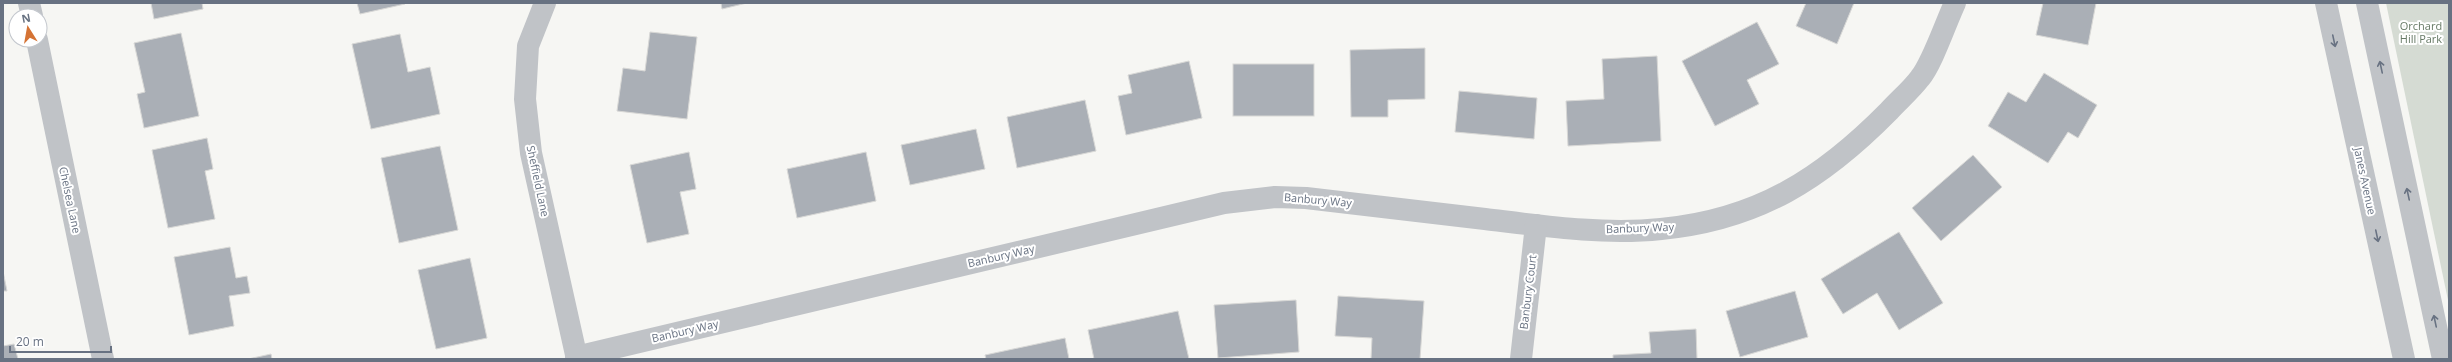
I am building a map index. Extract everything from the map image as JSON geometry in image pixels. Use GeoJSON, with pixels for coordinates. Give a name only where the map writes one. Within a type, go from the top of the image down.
{"type":"FeatureCollection","features":[{"type":"Feature","properties":{"kind":"street","name":"Sheffield Lane"},"geometry":{"type":"LineString","coordinates":[[545,3],[528,46],[525,99],[531,153],[576,358]]}},
{"type":"Feature","properties":{"kind":"street","name":"Banbury Way"},"geometry":{"type":"LineString","coordinates":[[576,358],[1224,203],[1275,197],[1306,198],[1536,225],[1618,231],[1661,229],[1704,223],[1746,211],[1791,190],[1822,171],[1860,140],[1922,77],[1955,3]]}},
{"type":"Feature","properties":{"kind":"street","name":"Janes Avenue"},"geometry":{"type":"LineString","coordinates":[[2326,3],[2404,359]]}},
{"type":"Feature","properties":{"kind":"street"},"geometry":{"type":"LineString","coordinates":[[2367,3],[2443,359]]}},
{"type":"Feature","properties":{"kind":"street","name":"Chelsea Lane"},"geometry":{"type":"LineString","coordinates":[[39,48],[103,359]]}},
{"type":"Feature","properties":{"kind":"street","name":"Banbury Court"},"geometry":{"type":"LineString","coordinates":[[1521,359],[1536,225]]}},
{"type":"Feature","properties":{"kind":"green space","name":"Orchard Hill Park"},"geometry":{"type":"Polygon","coordinates":[[[2386,3],[2449,3],[2449,305],[2386,3]]]}},
{"type":"Feature","properties":{"kind":"building"},"geometry":{"type":"Polygon","coordinates":[[[151,3],[202,3],[203,9],[154,19],[151,3]]]}},
{"type":"Feature","properties":{"kind":"building"},"geometry":{"type":"Polygon","coordinates":[[[357,3],[404,3],[405,4],[360,14],[357,3]]]}},
{"type":"Feature","properties":{"kind":"building"},"geometry":{"type":"Polygon","coordinates":[[[721,3],[747,3],[722,9],[721,3]]]}},
{"type":"Feature","properties":{"kind":"building"},"geometry":{"type":"Polygon","coordinates":[[[1806,3],[1854,3],[1837,44],[1796,26],[1806,3]]]}},
{"type":"Feature","properties":{"kind":"building"},"geometry":{"type":"Polygon","coordinates":[[[2043,3],[2096,3],[2088,45],[2036,35],[2043,3]]]}},
{"type":"Feature","properties":{"kind":"building"},"geometry":{"type":"Polygon","coordinates":[[[1757,22],[1779,64],[1747,80],[1759,104],[1715,126],[1682,61],[1757,22]]]}},
{"type":"Feature","properties":{"kind":"building"},"geometry":{"type":"Polygon","coordinates":[[[650,32],[697,37],[687,119],[617,111],[623,68],[645,71],[650,32]]]}},
{"type":"Feature","properties":{"kind":"building"},"geometry":{"type":"Polygon","coordinates":[[[181,33],[199,116],[144,128],[137,94],[145,92],[134,43],[181,33]]]}},
{"type":"Feature","properties":{"kind":"building"},"geometry":{"type":"Polygon","coordinates":[[[400,34],[408,72],[430,67],[440,114],[371,129],[352,44],[400,34]]]}},
{"type":"Feature","properties":{"kind":"building"},"geometry":{"type":"Polygon","coordinates":[[[1425,48],[1425,99],[1388,100],[1388,117],[1351,117],[1350,50],[1425,48]]]}},
{"type":"Feature","properties":{"kind":"building"},"geometry":{"type":"Polygon","coordinates":[[[1657,56],[1661,141],[1568,146],[1566,101],[1604,99],[1602,59],[1657,56]]]}},
{"type":"Feature","properties":{"kind":"building"},"geometry":{"type":"Polygon","coordinates":[[[1189,61],[1202,118],[1126,135],[1118,96],[1132,93],[1128,75],[1189,61]]]}},
{"type":"Feature","properties":{"kind":"building"},"geometry":{"type":"Polygon","coordinates":[[[1233,64],[1314,64],[1314,116],[1233,116],[1233,64]]]}},
{"type":"Feature","properties":{"kind":"building"},"geometry":{"type":"Polygon","coordinates":[[[2044,73],[2097,105],[2078,138],[2068,132],[2048,163],[1988,126],[2008,92],[2026,102],[2044,73]]]}},
{"type":"Feature","properties":{"kind":"building"},"geometry":{"type":"Polygon","coordinates":[[[1459,91],[1537,98],[1534,139],[1455,132],[1459,91]]]}},
{"type":"Feature","properties":{"kind":"building"},"geometry":{"type":"Polygon","coordinates":[[[1085,100],[1096,151],[1017,168],[1007,117],[1085,100]]]}},
{"type":"Feature","properties":{"kind":"building"},"geometry":{"type":"Polygon","coordinates":[[[976,129],[985,169],[910,185],[901,145],[976,129]]]}},
{"type":"Feature","properties":{"kind":"building"},"geometry":{"type":"Polygon","coordinates":[[[207,138],[213,169],[205,171],[215,219],[168,228],[152,150],[207,138]]]}},
{"type":"Feature","properties":{"kind":"building"},"geometry":{"type":"Polygon","coordinates":[[[440,146],[458,230],[399,243],[381,158],[440,146]]]}},
{"type":"Feature","properties":{"kind":"building"},"geometry":{"type":"Polygon","coordinates":[[[689,152],[696,189],[680,192],[689,234],[647,243],[630,165],[689,152]]]}},
{"type":"Feature","properties":{"kind":"building"},"geometry":{"type":"Polygon","coordinates":[[[866,152],[876,201],[797,218],[787,169],[866,152]]]}},
{"type":"Feature","properties":{"kind":"building"},"geometry":{"type":"Polygon","coordinates":[[[1973,155],[2002,187],[1941,241],[1912,208],[1973,155]]]}},
{"type":"Feature","properties":{"kind":"building"},"geometry":{"type":"Polygon","coordinates":[[[1899,232],[1943,303],[1899,330],[1877,293],[1843,314],[1821,279],[1899,232]]]}},
{"type":"Feature","properties":{"kind":"building"},"geometry":{"type":"Polygon","coordinates":[[[230,247],[236,278],[247,276],[250,293],[229,296],[234,326],[189,335],[174,257],[230,247]]]}},
{"type":"Feature","properties":{"kind":"building"},"geometry":{"type":"Polygon","coordinates":[[[470,258],[487,338],[436,349],[418,270],[470,258]]]}},
{"type":"Feature","properties":{"kind":"building"},"geometry":{"type":"Polygon","coordinates":[[[3,271],[7,291],[3,291],[3,271]]]}},
{"type":"Feature","properties":{"kind":"building"},"geometry":{"type":"Polygon","coordinates":[[[1795,291],[1808,337],[1740,357],[1726,311],[1795,291]]]}},
{"type":"Feature","properties":{"kind":"building"},"geometry":{"type":"Polygon","coordinates":[[[1338,296],[1424,301],[1420,359],[1371,359],[1372,338],[1335,336],[1338,296]]]}},
{"type":"Feature","properties":{"kind":"building"},"geometry":{"type":"Polygon","coordinates":[[[1296,300],[1299,352],[1218,358],[1214,305],[1296,300]]]}},
{"type":"Feature","properties":{"kind":"building"},"geometry":{"type":"Polygon","coordinates":[[[1178,311],[1189,359],[1094,359],[1088,330],[1178,311]]]}},
{"type":"Feature","properties":{"kind":"building"},"geometry":{"type":"Polygon","coordinates":[[[1696,329],[1697,359],[1613,359],[1613,355],[1651,353],[1649,332],[1696,329]]]}},
{"type":"Feature","properties":{"kind":"building"},"geometry":{"type":"Polygon","coordinates":[[[1065,338],[1069,359],[986,359],[985,355],[1065,338]]]}},
{"type":"Feature","properties":{"kind":"building"},"geometry":{"type":"Polygon","coordinates":[[[14,344],[18,359],[3,359],[3,346],[14,344]]]}},
{"type":"Feature","properties":{"kind":"building"},"geometry":{"type":"Polygon","coordinates":[[[271,354],[272,359],[248,359],[271,354]]]}}]}
